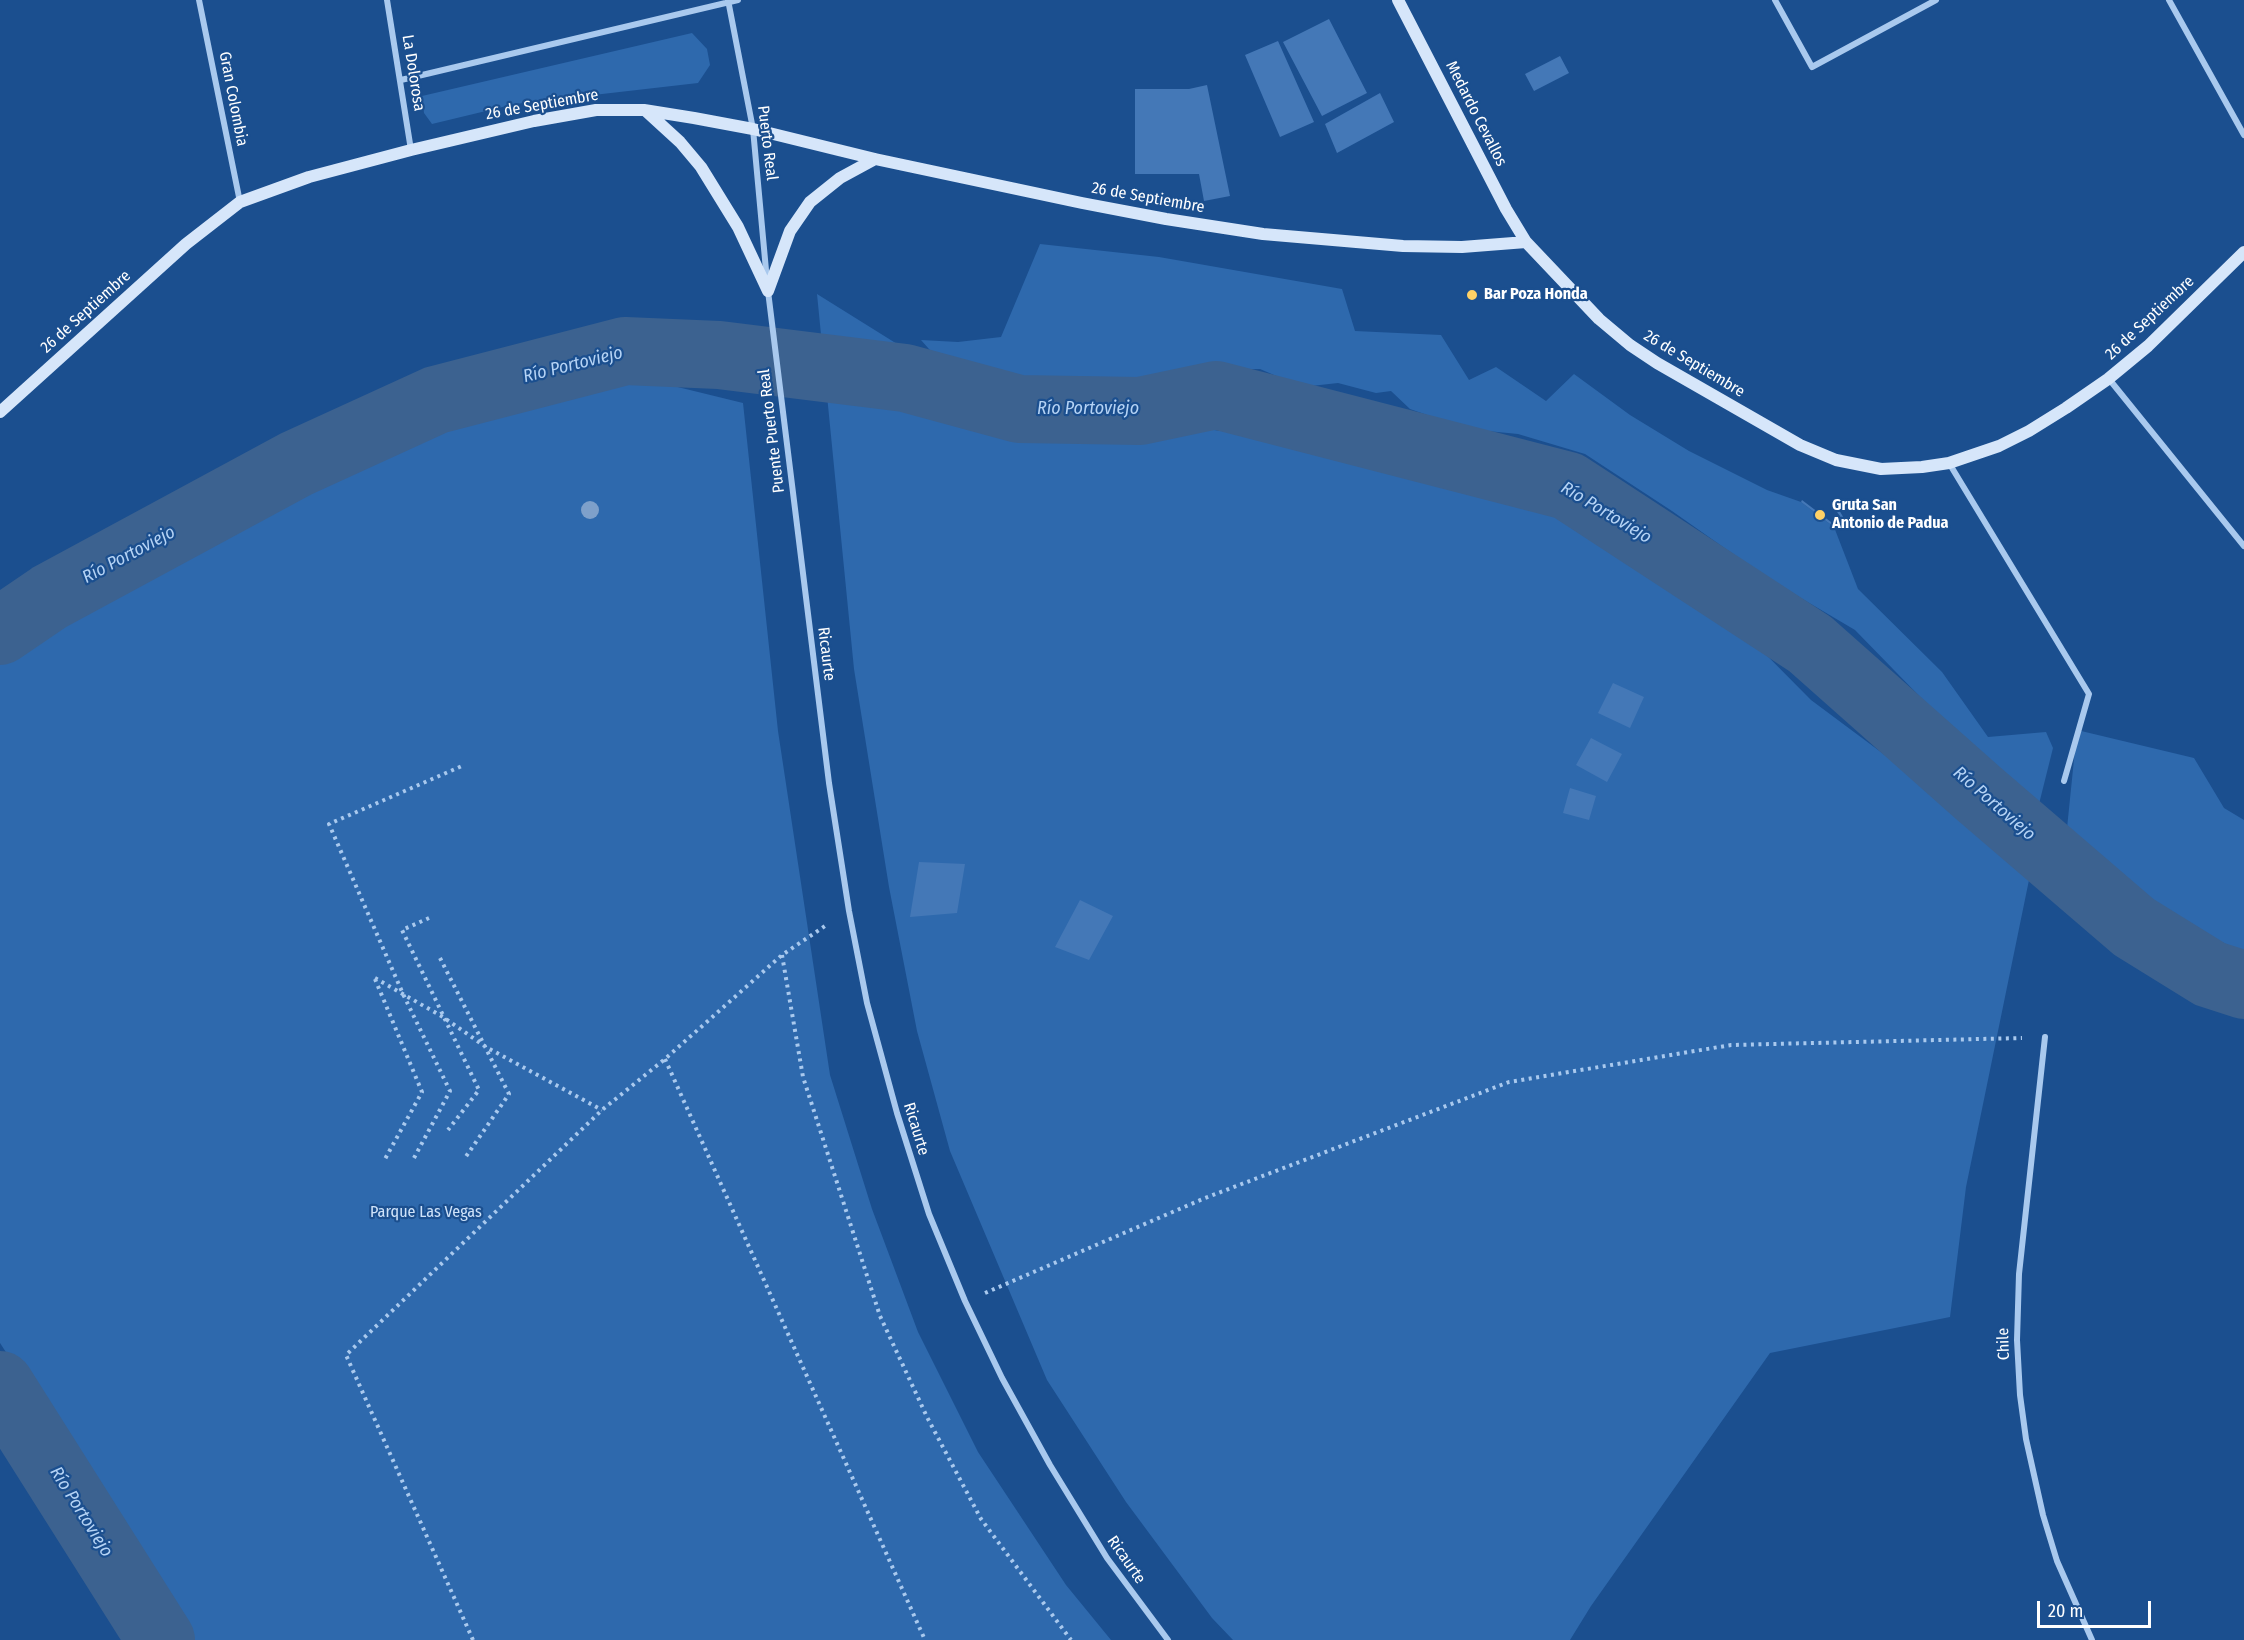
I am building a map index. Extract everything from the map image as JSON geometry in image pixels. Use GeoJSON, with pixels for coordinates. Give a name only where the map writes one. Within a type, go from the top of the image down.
{"type":"FeatureCollection","features":[{"type":"Feature","properties":{"kind":"street","name":"Gran Colombia"},"geometry":{"type":"LineString","coordinates":[[199,0],[240,202]]}},
{"type":"Feature","properties":{"kind":"street","name":"La Dolorosa"},"geometry":{"type":"LineString","coordinates":[[387,0],[411,150]]}},
{"type":"Feature","properties":{"kind":"street"},"geometry":{"type":"LineString","coordinates":[[401,80],[738,0]]}},
{"type":"Feature","properties":{"kind":"street","name":"Medardo Cevallos"},"geometry":{"type":"LineString","coordinates":[[1398,0],[1506,209],[1526,242]]}},
{"type":"Feature","properties":{"kind":"street"},"geometry":{"type":"LineString","coordinates":[[1775,0],[1812,67],[1936,0]]}},
{"type":"Feature","properties":{"kind":"street"},"geometry":{"type":"LineString","coordinates":[[2169,0],[2244,135]]}},
{"type":"Feature","properties":{"kind":"street","name":"Puerto Real"},"geometry":{"type":"LineString","coordinates":[[728,1],[753,129],[768,291]]}},
{"type":"Feature","properties":{"kind":"street","name":"26 de Septiembre"},"geometry":{"type":"LineString","coordinates":[[0,412],[186,244],[240,202],[309,177],[411,150],[534,121],[596,110],[644,110],[753,129],[875,159],[1124,211],[1263,234],[1403,246],[1462,247],[1526,242],[1599,318],[1630,345],[1657,363],[1800,445],[1836,460],[1866,468],[1898,470],[1949,464],[1999,446],[2028,431],[2108,379],[2148,345],[2244,252]]}},
{"type":"Feature","properties":{"kind":"street"},"geometry":{"type":"LineString","coordinates":[[644,110],[680,142],[722,197],[768,291]]}},
{"type":"Feature","properties":{"kind":"street"},"geometry":{"type":"LineString","coordinates":[[768,291],[790,231],[810,202],[840,178],[875,159]]}},
{"type":"Feature","properties":{"kind":"street","name":"Puente Puerto Real"},"geometry":{"type":"LineString","coordinates":[[768,291],[802,567]]}},
{"type":"Feature","properties":{"kind":"street"},"geometry":{"type":"LineString","coordinates":[[2108,379],[2244,546]]}},
{"type":"Feature","properties":{"kind":"street"},"geometry":{"type":"LineString","coordinates":[[1949,464],[2089,694],[2064,781]]}},
{"type":"Feature","properties":{"kind":"street","name":"Ricaurte"},"geometry":{"type":"LineString","coordinates":[[802,567],[829,783],[849,911],[867,1003],[897,1113],[929,1214],[965,1301],[1002,1378],[1050,1465],[1107,1558],[1168,1640]]}},
{"type":"Feature","properties":{"kind":"street","name":"Chile"},"geometry":{"type":"LineString","coordinates":[[2045,1037],[2019,1274],[2017,1340],[2020,1395],[2026,1439],[2043,1515],[2057,1561],[2092,1640]]}},
{"type":"Feature","properties":{"kind":"path"},"geometry":{"type":"LineString","coordinates":[[414,1158],[450,1091],[403,994],[329,824],[462,766]]}},
{"type":"Feature","properties":{"kind":"path"},"geometry":{"type":"LineString","coordinates":[[472,1640],[346,1354],[602,1110],[665,1059],[782,955],[849,911]]}},
{"type":"Feature","properties":{"kind":"path"},"geometry":{"type":"LineString","coordinates":[[429,918],[402,930],[479,1090],[448,1130]]}},
{"type":"Feature","properties":{"kind":"path"},"geometry":{"type":"LineString","coordinates":[[782,955],[802,1077],[880,1316],[927,1417],[981,1519],[1071,1640]]}},
{"type":"Feature","properties":{"kind":"path"},"geometry":{"type":"LineString","coordinates":[[440,958],[509,1094],[465,1158]]}},
{"type":"Feature","properties":{"kind":"path"},"geometry":{"type":"LineString","coordinates":[[385,1159],[422,1092],[375,978],[443,1017],[486,1047],[602,1110]]}},
{"type":"Feature","properties":{"kind":"path"},"geometry":{"type":"LineString","coordinates":[[965,1301],[1205,1198],[1509,1082],[1731,1045],[2045,1037]]}},
{"type":"Feature","properties":{"kind":"path"},"geometry":{"type":"LineString","coordinates":[[665,1059],[925,1640]]}},
{"type":"Feature","properties":{"kind":"green space"},"geometry":{"type":"Polygon","coordinates":[[[692,33],[707,49],[710,65],[698,83],[515,104],[432,124],[424,113],[422,96],[692,33]]]}},
{"type":"Feature","properties":{"kind":"green space"},"geometry":{"type":"Polygon","coordinates":[[[1040,244],[1159,257],[1342,289],[1355,331],[1441,335],[1469,380],[1496,367],[1546,401],[1574,374],[1630,415],[1689,451],[1767,490],[1801,502],[1834,527],[1858,589],[1942,672],[1988,737],[2046,732],[2053,748],[2037,812],[2005,784],[1855,630],[1767,578],[1672,511],[1585,454],[1518,434],[1467,429],[1410,409],[1391,391],[1376,393],[1338,383],[1302,387],[1260,369],[1194,370],[1120,397],[1017,387],[951,374],[921,340],[958,342],[1001,337],[1040,244]]]}},
{"type":"Feature","properties":{"kind":"green space"},"geometry":{"type":"Polygon","coordinates":[[[817,294],[1035,430],[1207,429],[1336,447],[1563,508],[1703,591],[1811,700],[1909,773],[2029,880],[1966,1187],[1950,1317],[1770,1353],[1591,1606],[1570,1640],[1233,1640],[1212,1618],[1126,1502],[1047,1380],[950,1151],[917,1031],[889,887],[854,669],[817,294]]]}},
{"type":"Feature","properties":{"kind":"green space","name":"Parque Las Vegas"},"geometry":{"type":"Polygon","coordinates":[[[649,380],[743,403],[778,731],[830,1075],[872,1209],[918,1332],[978,1452],[1066,1585],[1111,1640],[193,1640],[0,1343],[0,653],[146,572],[340,472],[513,406],[649,380]]]}},
{"type":"Feature","properties":{"kind":"green space"},"geometry":{"type":"Polygon","coordinates":[[[2077,730],[2194,758],[2224,808],[2244,820],[2244,953],[2171,917],[2066,838],[2077,730]]]}},
{"type":"Feature","properties":{"kind":"building"},"geometry":{"type":"Polygon","coordinates":[[[1329,19],[1367,93],[1322,116],[1283,42],[1329,19]]]}},
{"type":"Feature","properties":{"kind":"building"},"geometry":{"type":"Polygon","coordinates":[[[1278,41],[1314,122],[1280,137],[1245,55],[1278,41]]]}},
{"type":"Feature","properties":{"kind":"building"},"geometry":{"type":"Polygon","coordinates":[[[1560,56],[1569,73],[1534,91],[1525,74],[1560,56]]]}},
{"type":"Feature","properties":{"kind":"building"},"geometry":{"type":"Polygon","coordinates":[[[1207,85],[1230,196],[1204,201],[1199,174],[1135,174],[1135,89],[1189,89],[1207,85]]]}},
{"type":"Feature","properties":{"kind":"building"},"geometry":{"type":"Polygon","coordinates":[[[1380,93],[1394,122],[1337,153],[1325,124],[1380,93]]]}},
{"type":"Feature","properties":{"kind":"building","name":"Gruta San Antonio de Padua"},"geometry":{"type":"Polygon","coordinates":[[[1802,500],[1831,522],[1842,519],[1837,512],[1839,510],[1845,520],[1834,527],[1801,502],[1802,500]]]}},
{"type":"Feature","properties":{"kind":"building"},"geometry":{"type":"Polygon","coordinates":[[[1613,683],[1644,697],[1630,728],[1598,713],[1613,683]]]}},
{"type":"Feature","properties":{"kind":"building"},"geometry":{"type":"Polygon","coordinates":[[[1591,738],[1622,754],[1607,782],[1576,765],[1591,738]]]}},
{"type":"Feature","properties":{"kind":"building"},"geometry":{"type":"Polygon","coordinates":[[[1570,788],[1596,796],[1589,820],[1563,813],[1570,788]]]}},
{"type":"Feature","properties":{"kind":"building"},"geometry":{"type":"Polygon","coordinates":[[[919,862],[965,864],[957,913],[910,917],[919,862]]]}},
{"type":"Feature","properties":{"kind":"building"},"geometry":{"type":"Polygon","coordinates":[[[1080,900],[1113,916],[1089,960],[1055,947],[1080,900]]]}},
{"type":"Feature","properties":{"kind":"waterway","name":"Río Portoviejo"},"geometry":{"type":"LineString","coordinates":[[0,631],[50,597],[296,464],[436,400],[625,351],[719,355],[905,378],[1019,409],[1140,411],[1216,395],[1568,486],[1810,644],[2134,927],[2210,974],[2244,985]]}},
{"type":"Feature","properties":{"kind":"waterway","name":"Río Portoviejo"},"geometry":{"type":"LineString","coordinates":[[0,1385],[161,1640]]}},
{"type":"Feature","properties":{"kind":"place","name":"Bar Poza Honda"},"geometry":{"type":"Point","coordinates":[1472,295]}},
{"type":"Feature","properties":{"kind":"place","name":"Gruta San Antonio de Padua"},"geometry":{"type":"Point","coordinates":[1820,515]}}]}
